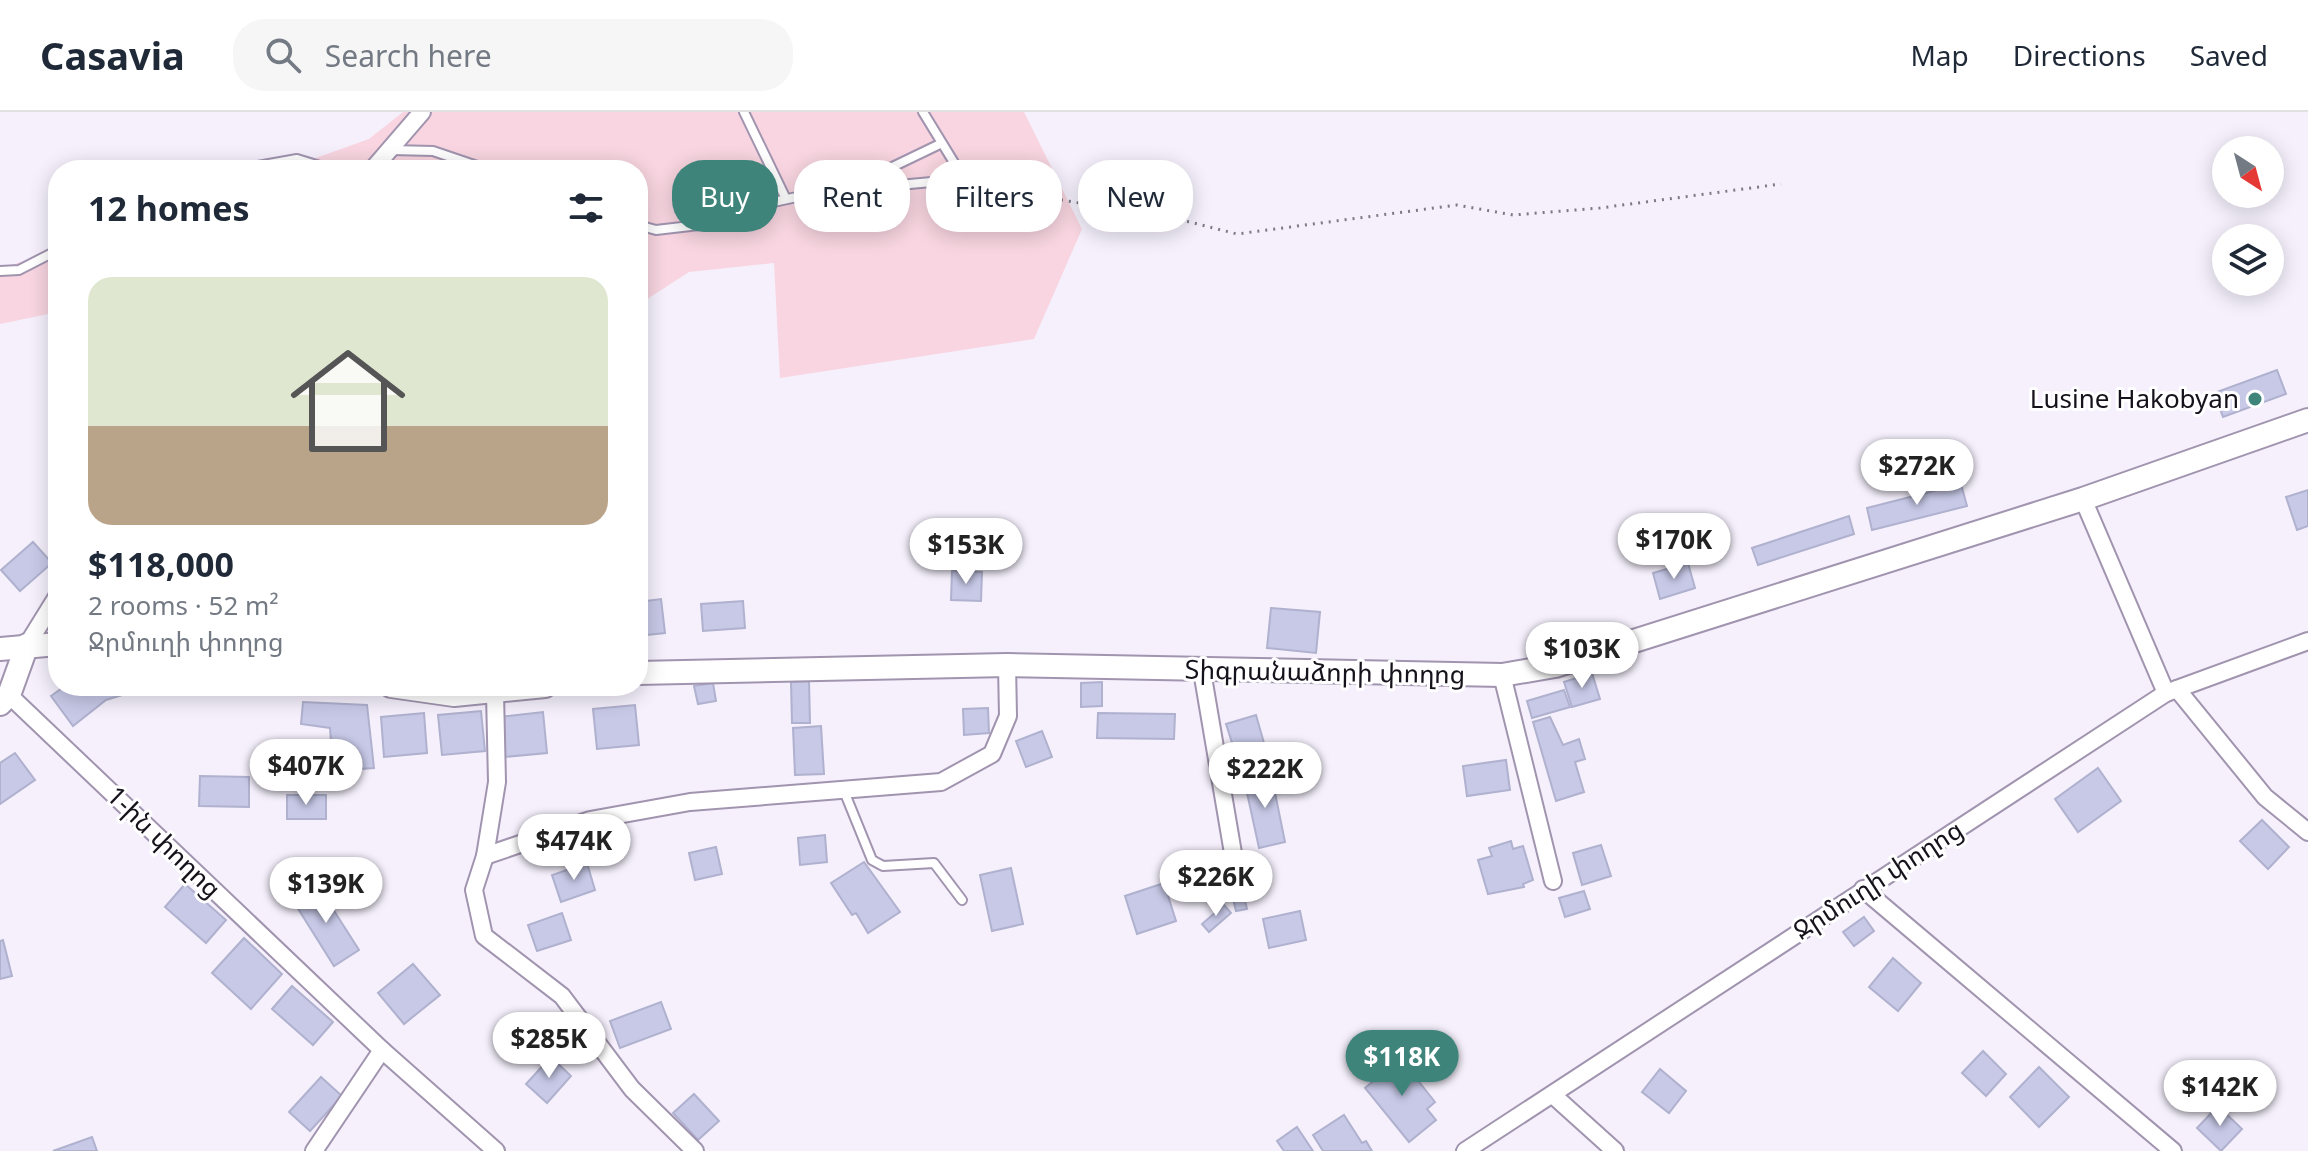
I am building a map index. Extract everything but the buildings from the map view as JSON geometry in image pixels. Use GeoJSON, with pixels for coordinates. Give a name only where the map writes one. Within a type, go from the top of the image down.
{"type":"FeatureCollection","features":[{"type":"Feature","properties":{"kind":"main road","name":"Տիգրանաձորի փողոց"},"geometry":{"type":"LineString","coordinates":[[648,673],[1007,665],[1502,675],[1555,666],[2083,499],[2308,420]]}},
{"type":"Feature","properties":{"kind":"main road"},"geometry":{"type":"LineString","coordinates":[[0,649],[48,644]]}},
{"type":"Feature","properties":{"kind":"main road"},"geometry":{"type":"LineString","coordinates":[[4,700],[27,645]]}},
{"type":"Feature","properties":{"kind":"street"},"geometry":{"type":"LineString","coordinates":[[381,160],[422,112]]}},
{"type":"Feature","properties":{"kind":"street"},"geometry":{"type":"LineString","coordinates":[[2083,499],[2172,691],[2265,797],[2308,832]]}},
{"type":"Feature","properties":{"kind":"street"},"geometry":{"type":"LineString","coordinates":[[27,645],[48,611]]}},
{"type":"Feature","properties":{"kind":"street","name":"Ջրմուղի փողոց"},"geometry":{"type":"LineString","coordinates":[[1465,1151],[1554,1096],[1863,889],[2172,691],[2308,641]]}},
{"type":"Feature","properties":{"kind":"street"},"geometry":{"type":"LineString","coordinates":[[485,856],[590,820],[690,802],[941,782],[992,754],[1008,716],[1007,665]]}},
{"type":"Feature","properties":{"kind":"street"},"geometry":{"type":"LineString","coordinates":[[1202,671],[1234,859]]}},
{"type":"Feature","properties":{"kind":"street"},"geometry":{"type":"LineString","coordinates":[[1502,675],[1553,881]]}},
{"type":"Feature","properties":{"kind":"street"},"geometry":{"type":"LineString","coordinates":[[495,696],[497,782],[485,856],[474,890],[484,936],[562,996],[632,1089],[695,1151]]}},
{"type":"Feature","properties":{"kind":"street","name":"1-ին փողոց"},"geometry":{"type":"LineString","coordinates":[[4,700],[382,1050],[496,1151]]}},
{"type":"Feature","properties":{"kind":"street"},"geometry":{"type":"LineString","coordinates":[[1863,889],[2173,1151]]}},
{"type":"Feature","properties":{"kind":"street"},"geometry":{"type":"LineString","coordinates":[[314,1151],[382,1050]]}},
{"type":"Feature","properties":{"kind":"street"},"geometry":{"type":"LineString","coordinates":[[1554,1096],[1615,1151]]}},
{"type":"Feature","properties":{"kind":"lane"},"geometry":{"type":"LineString","coordinates":[[744,112],[786,199]]}},
{"type":"Feature","properties":{"kind":"lane"},"geometry":{"type":"LineString","coordinates":[[923,112],[951,160]]}},
{"type":"Feature","properties":{"kind":"lane"},"geometry":{"type":"LineString","coordinates":[[907,160],[940,144]]}},
{"type":"Feature","properties":{"kind":"lane"},"geometry":{"type":"LineString","coordinates":[[390,150],[433,151],[460,160]]}},
{"type":"Feature","properties":{"kind":"lane"},"geometry":{"type":"LineString","coordinates":[[648,228],[656,230],[699,225],[794,197]]}},
{"type":"Feature","properties":{"kind":"lane"},"geometry":{"type":"LineString","coordinates":[[0,271],[19,270],[48,255]]}},
{"type":"Feature","properties":{"kind":"lane"},"geometry":{"type":"LineString","coordinates":[[844,791],[872,860],[883,866],[934,863],[962,900]]}},
{"type":"Feature","properties":{"kind":"path"},"geometry":{"type":"LineString","coordinates":[[1062,199],[1115,207],[1237,234],[1457,205],[1513,215],[1600,208],[1781,184]]}},
{"type":"Feature","properties":{"kind":"shaded area"},"geometry":{"type":"Polygon","coordinates":[[[403,112],[1024,112],[1048,160],[926,160],[926,232],[1062,232],[1062,189],[1078,221],[1078,232],[1081,232],[1034,339],[780,378],[774,263],[689,272],[648,299],[648,160],[310,160],[369,139],[403,112]]]}},
{"type":"Feature","properties":{"kind":"shaded area"},"geometry":{"type":"Polygon","coordinates":[[[48,252],[48,314],[0,324],[0,269],[48,252]]]}},
{"type":"Feature","properties":{"kind":"place","name":"Lusine Hakobyan"},"geometry":{"type":"Point","coordinates":[2255,399]}}]}
